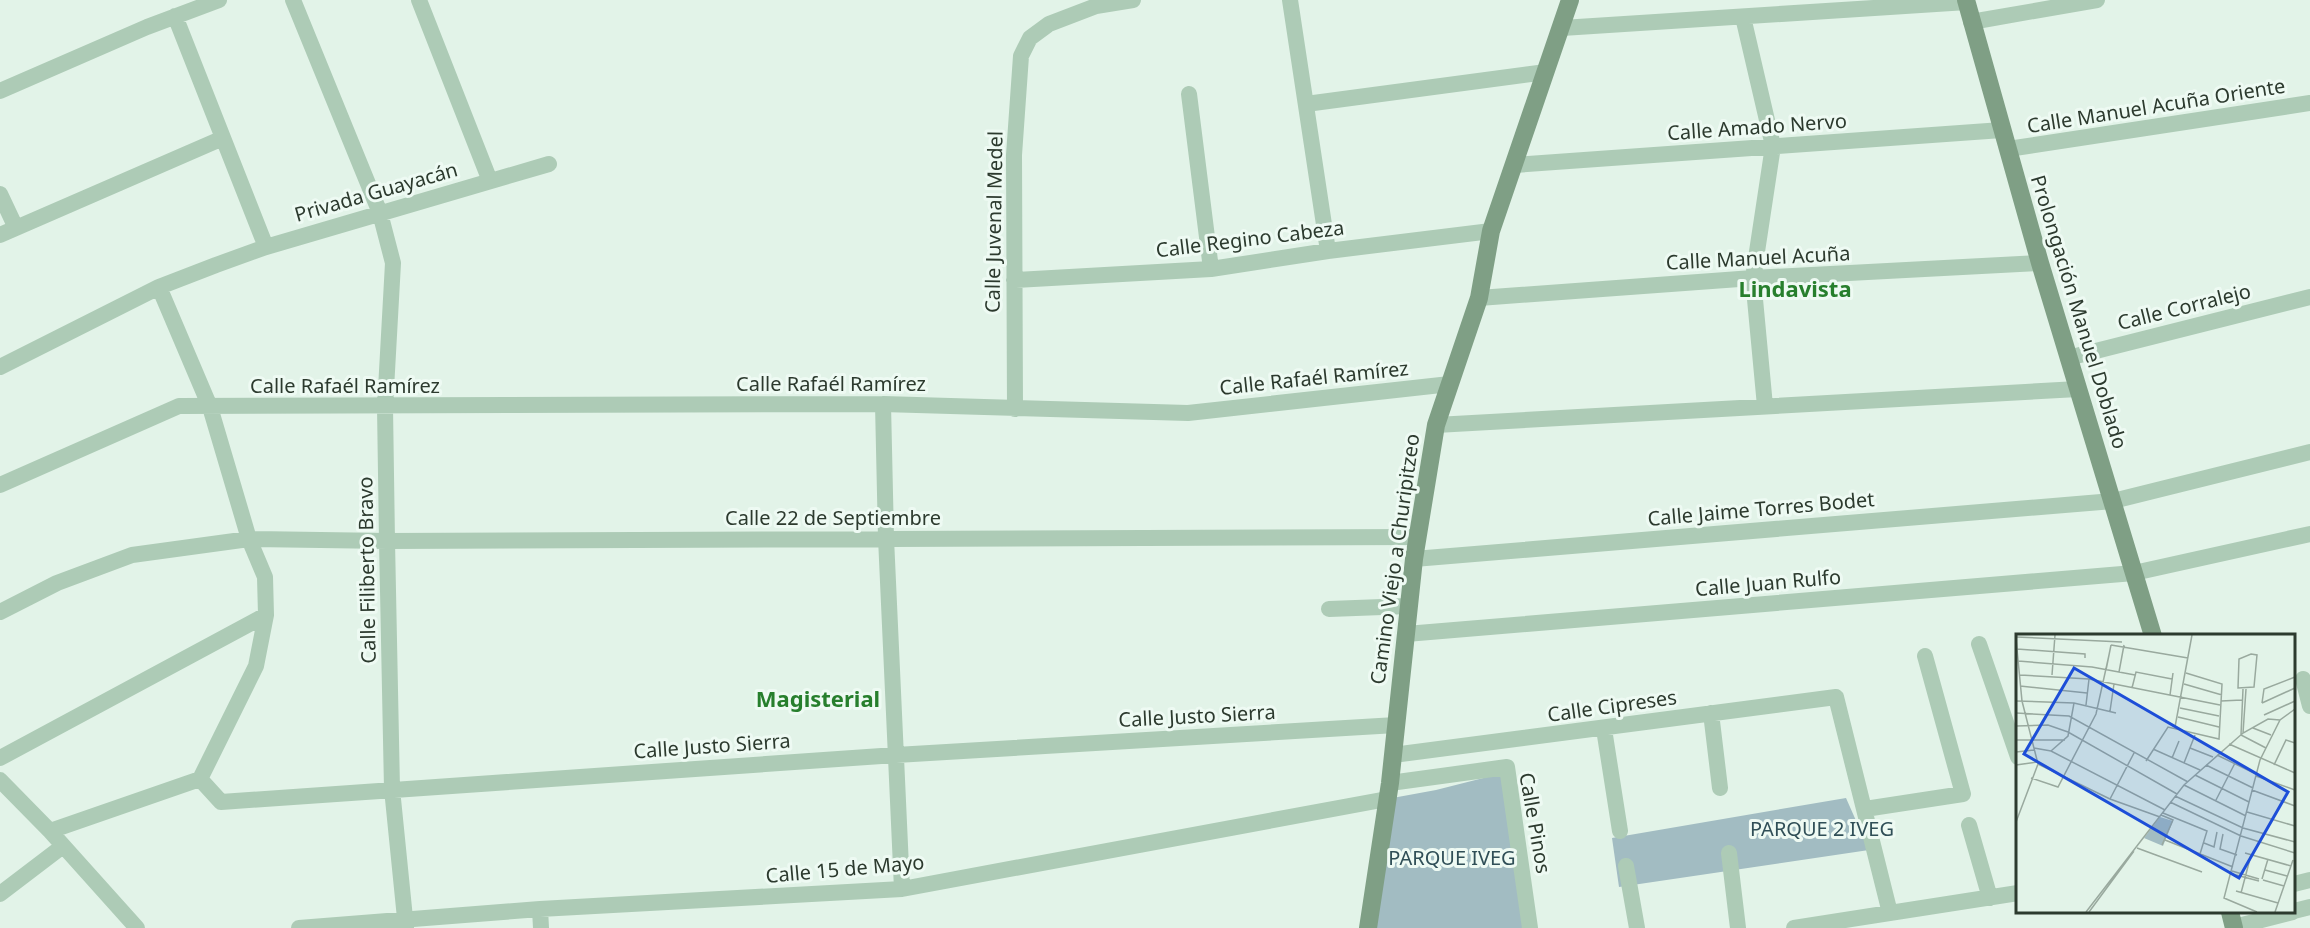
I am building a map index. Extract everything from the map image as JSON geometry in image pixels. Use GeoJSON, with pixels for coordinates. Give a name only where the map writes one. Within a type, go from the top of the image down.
{"type":"FeatureCollection","features":[{"type":"Feature","properties":{"kind":"street"},"geometry":{"type":"LineString","coordinates":[[0,91],[147,27],[219,0]]}},
{"type":"Feature","properties":{"kind":"street","name":"Calle Filiberto Bravo"},"geometry":{"type":"LineString","coordinates":[[293,0],[380,213],[393,263],[384,407],[392,789],[406,924]]}},
{"type":"Feature","properties":{"kind":"street"},"geometry":{"type":"LineString","coordinates":[[419,0],[490,181]]}},
{"type":"Feature","properties":{"kind":"street"},"geometry":{"type":"LineString","coordinates":[[1095,3],[1133,0]]}},
{"type":"Feature","properties":{"kind":"street"},"geometry":{"type":"LineString","coordinates":[[1290,0],[1328,251]]}},
{"type":"Feature","properties":{"kind":"street","name":"Camino Viejo a Churipitzeo"},"geometry":{"type":"LineString","coordinates":[[1368,928],[1393,755],[1414,559],[1436,425],[1479,298],[1491,231],[1570,0]]}},
{"type":"Feature","properties":{"kind":"street"},"geometry":{"type":"LineString","coordinates":[[1971,22],[2097,0]]}},
{"type":"Feature","properties":{"kind":"street"},"geometry":{"type":"LineString","coordinates":[[1562,28],[1966,1]]}},
{"type":"Feature","properties":{"kind":"street","name":"Prolongación Manuel Doblado"},"geometry":{"type":"LineString","coordinates":[[1966,1],[2040,264],[2152,634]]}},
{"type":"Feature","properties":{"kind":"street","name":"Calle Juvenal Medel"},"geometry":{"type":"LineString","coordinates":[[1015,409],[1015,144],[1021,56],[1030,38],[1048,24],[1095,3]]}},
{"type":"Feature","properties":{"kind":"street"},"geometry":{"type":"LineString","coordinates":[[175,16],[266,247]]}},
{"type":"Feature","properties":{"kind":"street"},"geometry":{"type":"LineString","coordinates":[[1743,17],[1773,146],[1753,278],[1765,406]]}},
{"type":"Feature","properties":{"kind":"street"},"geometry":{"type":"LineString","coordinates":[[1306,104],[1546,72]]}},
{"type":"Feature","properties":{"kind":"street"},"geometry":{"type":"LineString","coordinates":[[1189,94],[1210,269]]}},
{"type":"Feature","properties":{"kind":"street","name":"Calle Manuel Acuña Oriente"},"geometry":{"type":"LineString","coordinates":[[2008,149],[2310,103]]}},
{"type":"Feature","properties":{"kind":"street","name":"Calle Amado Nervo"},"geometry":{"type":"LineString","coordinates":[[1515,165],[2002,130]]}},
{"type":"Feature","properties":{"kind":"street"},"geometry":{"type":"LineString","coordinates":[[0,235],[223,138]]}},
{"type":"Feature","properties":{"kind":"street","name":"Privada Guayacán"},"geometry":{"type":"LineString","coordinates":[[0,367],[159,286],[266,247],[549,164]]}},
{"type":"Feature","properties":{"kind":"street"},"geometry":{"type":"LineString","coordinates":[[0,194],[16,228]]}},
{"type":"Feature","properties":{"kind":"street","name":"Calle Regino Cabeza"},"geometry":{"type":"LineString","coordinates":[[1014,280],[1210,269],[1328,251],[1491,231]]}},
{"type":"Feature","properties":{"kind":"street","name":"Calle Manuel Acuña"},"geometry":{"type":"LineString","coordinates":[[1479,298],[1753,278],[2040,264]]}},
{"type":"Feature","properties":{"kind":"street"},"geometry":{"type":"LineString","coordinates":[[50,831],[200,779],[256,666],[266,615],[265,577],[249,538],[210,407],[159,286]]}},
{"type":"Feature","properties":{"kind":"street","name":"Calle Corralejo"},"geometry":{"type":"LineString","coordinates":[[2068,358],[2310,297]]}},
{"type":"Feature","properties":{"kind":"street","name":"Calle Rafaél Ramírez"},"geometry":{"type":"LineString","coordinates":[[0,485],[179,406],[883,404],[1188,413],[1450,384]]}},
{"type":"Feature","properties":{"kind":"street"},"geometry":{"type":"LineString","coordinates":[[1436,425],[2078,389]]}},
{"type":"Feature","properties":{"kind":"street"},"geometry":{"type":"LineString","coordinates":[[883,404],[886,538],[902,889]]}},
{"type":"Feature","properties":{"kind":"street","name":"Calle Jaime Torres Bodet"},"geometry":{"type":"LineString","coordinates":[[1414,559],[2113,501],[2310,452]]}},
{"type":"Feature","properties":{"kind":"street","name":"Calle Juan Rulfo"},"geometry":{"type":"LineString","coordinates":[[1406,634],[2134,573],[2310,534]]}},
{"type":"Feature","properties":{"kind":"street","name":"Calle 22 de Septiembre"},"geometry":{"type":"LineString","coordinates":[[0,612],[57,583],[132,555],[249,538],[387,541],[1417,537]]}},
{"type":"Feature","properties":{"kind":"street"},"geometry":{"type":"LineString","coordinates":[[1329,609],[1409,606]]}},
{"type":"Feature","properties":{"kind":"street"},"geometry":{"type":"LineString","coordinates":[[0,758],[266,615]]}},
{"type":"Feature","properties":{"kind":"street"},"geometry":{"type":"LineString","coordinates":[[1980,644],[2016,751]]}},
{"type":"Feature","properties":{"kind":"street"},"geometry":{"type":"LineString","coordinates":[[1890,913],[1865,809],[1964,794],[1925,656]]}},
{"type":"Feature","properties":{"kind":"street"},"geometry":{"type":"LineString","coordinates":[[2302,679],[2310,706]]}},
{"type":"Feature","properties":{"kind":"street","name":"Calle Cipreses"},"geometry":{"type":"LineString","coordinates":[[1393,755],[1836,697],[1865,809]]}},
{"type":"Feature","properties":{"kind":"street"},"geometry":{"type":"LineString","coordinates":[[1711,713],[1720,788]]}},
{"type":"Feature","properties":{"kind":"street","name":"Calle Justo Sierra"},"geometry":{"type":"LineString","coordinates":[[200,779],[221,802],[896,755],[1396,725]]}},
{"type":"Feature","properties":{"kind":"street"},"geometry":{"type":"LineString","coordinates":[[1604,729],[1620,831]]}},
{"type":"Feature","properties":{"kind":"street","name":"Calle Pinos"},"geometry":{"type":"LineString","coordinates":[[1388,791],[1507,767],[1530,928]]}},
{"type":"Feature","properties":{"kind":"street"},"geometry":{"type":"LineString","coordinates":[[0,780],[50,831],[137,928]]}},
{"type":"Feature","properties":{"kind":"street","name":"Calle 15 de Mayo"},"geometry":{"type":"LineString","coordinates":[[299,928],[406,924],[540,909],[902,889],[1388,791]]}},
{"type":"Feature","properties":{"kind":"street"},"geometry":{"type":"LineString","coordinates":[[1969,825],[1989,898]]}},
{"type":"Feature","properties":{"kind":"street"},"geometry":{"type":"LineString","coordinates":[[0,894],[63,846]]}},
{"type":"Feature","properties":{"kind":"street"},"geometry":{"type":"LineString","coordinates":[[1729,853],[1738,928]]}},
{"type":"Feature","properties":{"kind":"street"},"geometry":{"type":"LineString","coordinates":[[1626,866],[1637,928]]}},
{"type":"Feature","properties":{"kind":"street"},"geometry":{"type":"LineString","coordinates":[[2295,884],[2310,880]]}},
{"type":"Feature","properties":{"kind":"street"},"geometry":{"type":"LineString","coordinates":[[1794,928],[2016,893]]}},
{"type":"Feature","properties":{"kind":"street"},"geometry":{"type":"LineString","coordinates":[[2295,911],[2310,907]]}},
{"type":"Feature","properties":{"kind":"street"},"geometry":{"type":"LineString","coordinates":[[540,909],[541,928]]}},
{"type":"Feature","properties":{"kind":"street"},"geometry":{"type":"LineString","coordinates":[[2233,922],[2282,913]]}},
{"type":"Feature","properties":{"kind":"green space","name":"PARQUE IVEG"},"geometry":{"type":"Polygon","coordinates":[[[1511,771],[1533,928],[1373,928],[1387,799],[1436,790],[1511,771]]]}},
{"type":"Feature","properties":{"kind":"green space","name":"PARQUE 2 IVEG"},"geometry":{"type":"Polygon","coordinates":[[[1846,798],[1869,850],[1619,887],[1612,838],[1846,798]]]}},
{"type":"Feature","properties":{"kind":"district","name":"Lindavista"},"geometry":{"type":"Point","coordinates":[1795,289]}},
{"type":"Feature","properties":{"kind":"district","name":"Magisterial"},"geometry":{"type":"Point","coordinates":[818,699]}}]}
